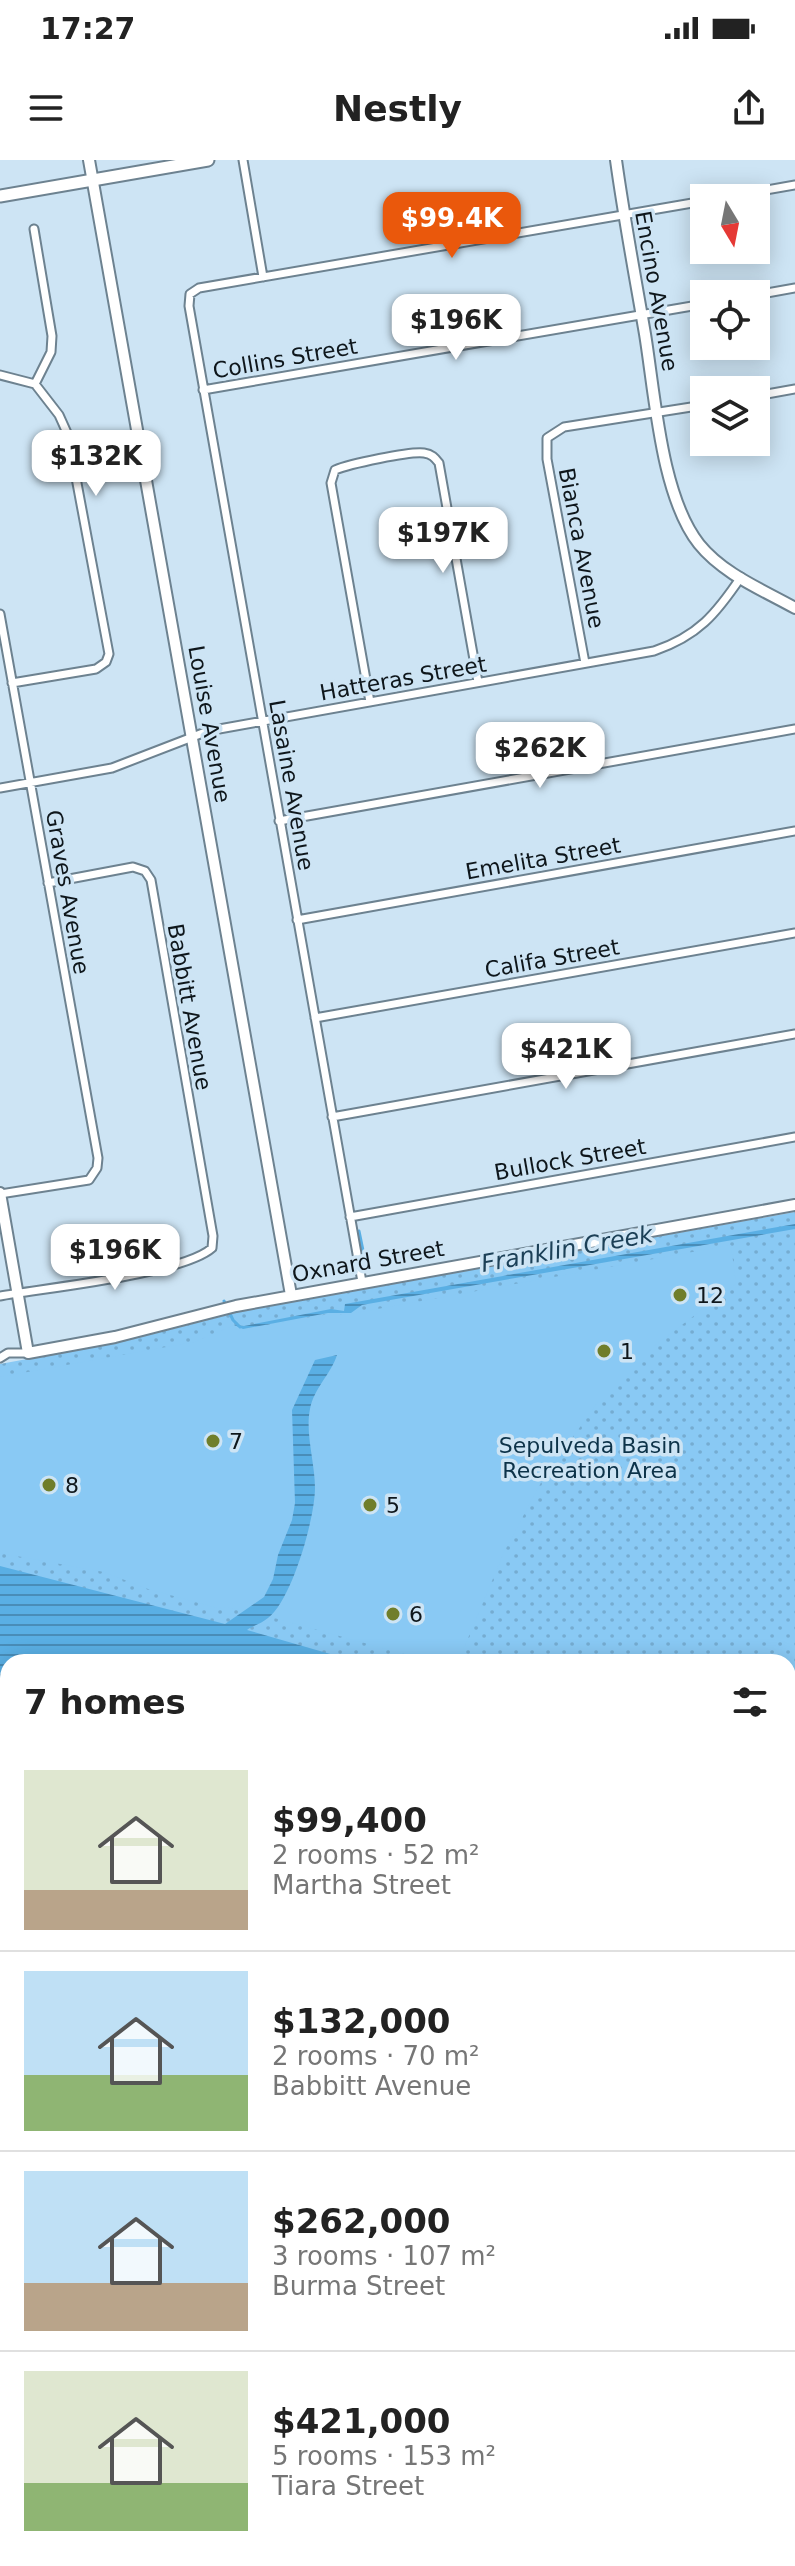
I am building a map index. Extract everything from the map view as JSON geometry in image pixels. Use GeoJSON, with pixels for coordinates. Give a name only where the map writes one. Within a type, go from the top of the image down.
{"type":"FeatureCollection","features":[{"type":"Feature","properties":{"kind":"main road","name":"Louise Avenue"},"geometry":{"type":"LineString","coordinates":[[89,160],[291,1295]]}},
{"type":"Feature","properties":{"kind":"main road"},"geometry":{"type":"LineString","coordinates":[[0,196],[208,160]]}},
{"type":"Feature","properties":{"kind":"main road","name":"Encino Avenue"},"geometry":{"type":"LineString","coordinates":[[616,160],[671,486],[682,516],[708,554],[795,608]]}},
{"type":"Feature","properties":{"kind":"main road"},"geometry":{"type":"LineString","coordinates":[[0,1194],[28,1353]]}},
{"type":"Feature","properties":{"kind":"main road","name":"Oxnard Street"},"geometry":{"type":"LineString","coordinates":[[28,1353],[115,1337],[291,1295],[795,1205]]}},
{"type":"Feature","properties":{"kind":"street"},"geometry":{"type":"LineString","coordinates":[[243,160],[263,277],[690,203]]}},
{"type":"Feature","properties":{"kind":"street"},"geometry":{"type":"LineString","coordinates":[[770,189],[795,185]]}},
{"type":"Feature","properties":{"kind":"street"},"geometry":{"type":"LineString","coordinates":[[34,229],[52,336],[51,352],[35,384]]}},
{"type":"Feature","properties":{"kind":"street","name":"Lasaine Avenue"},"geometry":{"type":"LineString","coordinates":[[263,277],[199,288],[190,294],[189,306],[362,1282]]}},
{"type":"Feature","properties":{"kind":"street"},"geometry":{"type":"LineString","coordinates":[[770,292],[795,288]]}},
{"type":"Feature","properties":{"kind":"street","name":"Collins Street"},"geometry":{"type":"LineString","coordinates":[[203,390],[690,306]]}},
{"type":"Feature","properties":{"kind":"street"},"geometry":{"type":"LineString","coordinates":[[0,375],[35,384],[59,415],[68,435],[109,654],[106,662],[96,669],[12,683]]}},
{"type":"Feature","properties":{"kind":"street"},"geometry":{"type":"LineString","coordinates":[[770,393],[795,389]]}},
{"type":"Feature","properties":{"kind":"street"},"geometry":{"type":"LineString","coordinates":[[658,414],[690,408]]}},
{"type":"Feature","properties":{"kind":"street","name":"Bianca Avenue"},"geometry":{"type":"LineString","coordinates":[[585,663],[547,459],[547,438],[564,427],[658,414]]}},
{"type":"Feature","properties":{"kind":"street"},"geometry":{"type":"LineString","coordinates":[[370,702],[331,489],[335,470],[353,464],[418,453],[433,455],[439,463],[478,682]]}},
{"type":"Feature","properties":{"kind":"street","name":"Hatteras Street"},"geometry":{"type":"LineString","coordinates":[[0,788],[112,768],[191,736],[654,651],[685,638],[718,611],[741,577]]}},
{"type":"Feature","properties":{"kind":"street","name":"Graves Avenue"},"geometry":{"type":"LineString","coordinates":[[0,614],[98,1158],[94,1174],[81,1182],[0,1194]]}},
{"type":"Feature","properties":{"kind":"street"},"geometry":{"type":"LineString","coordinates":[[279,821],[795,729]]}},
{"type":"Feature","properties":{"kind":"street","name":"Emelita Street"},"geometry":{"type":"LineString","coordinates":[[297,920],[795,831]]}},
{"type":"Feature","properties":{"kind":"street","name":"Babbitt Avenue"},"geometry":{"type":"LineString","coordinates":[[18,1293],[156,1269],[203,1256],[212,1248],[213,1236],[151,880],[145,871],[133,867],[48,883]]}},
{"type":"Feature","properties":{"kind":"street","name":"Califa Street"},"geometry":{"type":"LineString","coordinates":[[315,1018],[795,933]]}},
{"type":"Feature","properties":{"kind":"street"},"geometry":{"type":"LineString","coordinates":[[332,1117],[795,1034]]}},
{"type":"Feature","properties":{"kind":"street","name":"Bullock Street"},"geometry":{"type":"LineString","coordinates":[[350,1217],[795,1137]]}},
{"type":"Feature","properties":{"kind":"street"},"geometry":{"type":"LineString","coordinates":[[0,1296],[18,1293]]}},
{"type":"Feature","properties":{"kind":"street","name":"Oxnard Street"},"geometry":{"type":"LineString","coordinates":[[0,1358],[8,1353],[28,1353]]}},
{"type":"Feature","properties":{"kind":"green space","name":"Sepulveda Basin Recreation Area"},"geometry":{"type":"Polygon","coordinates":[[[795,1212],[795,1654],[0,1654],[0,1364],[125,1341],[243,1311],[795,1212]]]}},
{"type":"Feature","properties":{"kind":"green space"},"geometry":{"type":"Polygon","coordinates":[[[731,1245],[736,1284],[654,1346],[598,1402],[544,1477],[505,1550],[461,1654],[404,1654],[271,1617],[214,1607],[148,1589],[104,1572],[0,1553],[0,1377],[194,1342],[232,1326],[233,1329],[244,1329],[335,1313],[344,1315],[731,1245]]]}},
{"type":"Feature","properties":{"kind":"shaded area"},"geometry":{"type":"Polygon","coordinates":[[[795,1224],[795,1229],[362,1305],[351,1313],[328,1313],[243,1329],[234,1325],[244,1326],[331,1309],[344,1311],[345,1304],[795,1224]]]}},
{"type":"Feature","properties":{"kind":"shaded area"},"geometry":{"type":"Polygon","coordinates":[[[337,1355],[310,1409],[315,1488],[311,1518],[293,1577],[277,1608],[266,1620],[247,1630],[330,1654],[0,1654],[0,1566],[225,1624],[264,1597],[273,1579],[295,1503],[292,1410],[315,1360],[337,1355]]]}},
{"type":"Feature","properties":{"kind":"waterway"},"geometry":{"type":"LineString","coordinates":[[359,1231],[366,1265],[363,1274]]}},
{"type":"Feature","properties":{"kind":"waterway"},"geometry":{"type":"LineString","coordinates":[[224,1301],[240,1327]]}},
{"type":"Feature","properties":{"kind":"place","name":"12"},"geometry":{"type":"Point","coordinates":[680,1295]}},
{"type":"Feature","properties":{"kind":"place","name":"1"},"geometry":{"type":"Point","coordinates":[604,1351]}},
{"type":"Feature","properties":{"kind":"place","name":"7"},"geometry":{"type":"Point","coordinates":[213,1441]}},
{"type":"Feature","properties":{"kind":"place","name":"8"},"geometry":{"type":"Point","coordinates":[49,1485]}},
{"type":"Feature","properties":{"kind":"place","name":"5"},"geometry":{"type":"Point","coordinates":[370,1505]}},
{"type":"Feature","properties":{"kind":"place","name":"6"},"geometry":{"type":"Point","coordinates":[393,1614]}},
{"type":"Feature","properties":{"kind":"water label","name":"Franklin Creek"},"geometry":{"type":"Point","coordinates":[567,1249]}}]}
